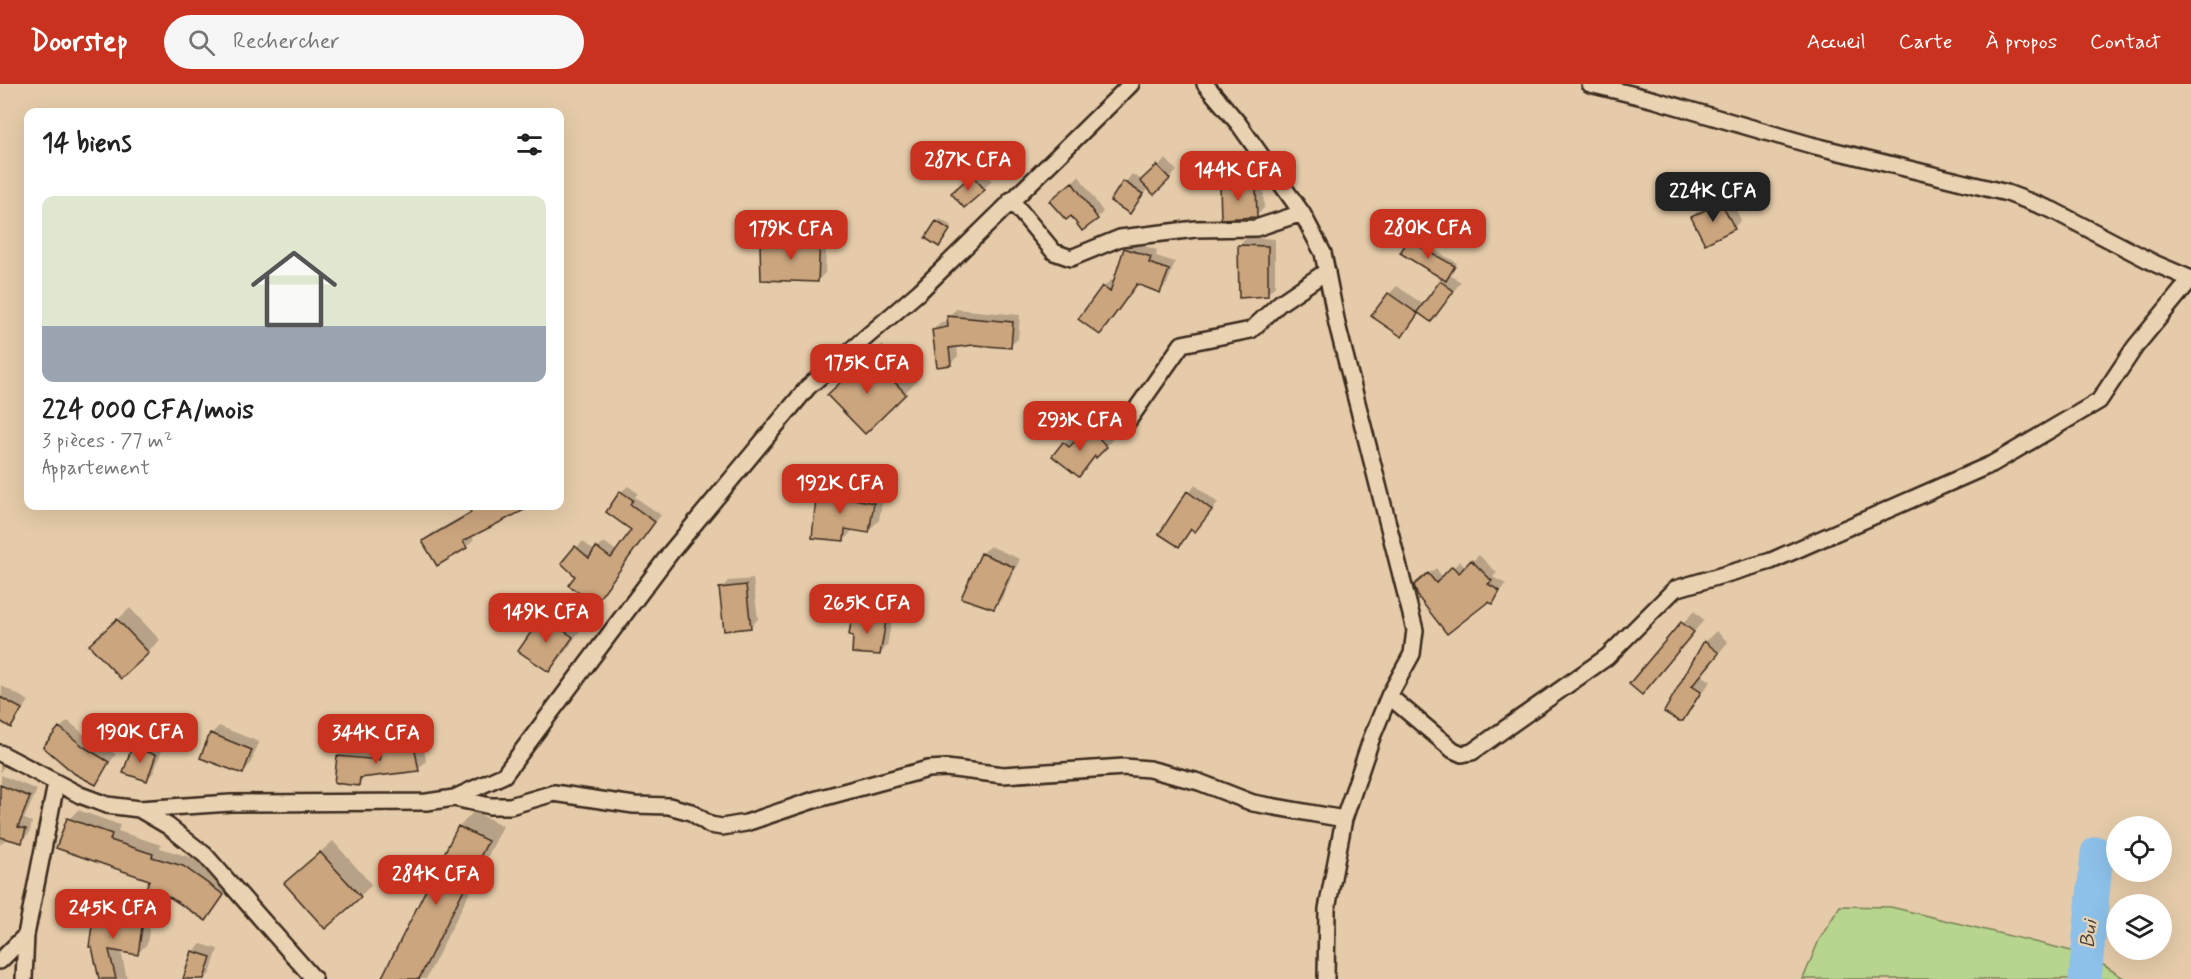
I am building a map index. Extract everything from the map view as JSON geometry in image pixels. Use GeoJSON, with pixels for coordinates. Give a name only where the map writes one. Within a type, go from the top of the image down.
{"type":"FeatureCollection","features":[{"type":"Feature","properties":{"kind":"street"},"geometry":{"type":"LineString","coordinates":[[490,806],[504,775],[671,552],[808,387],[920,291],[1131,84]]}},
{"type":"Feature","properties":{"kind":"street"},"geometry":{"type":"LineString","coordinates":[[1205,84],[1238,123],[1302,213],[1323,253],[1365,436],[1415,630],[1412,654],[1389,696],[1344,819],[1327,909],[1326,979]]}},
{"type":"Feature","properties":{"kind":"street"},"geometry":{"type":"LineString","coordinates":[[1389,696],[1453,750],[1462,754],[1472,752],[1607,657],[1675,589],[1771,561],[1992,465],[2099,401],[2134,347],[2191,279],[2156,264],[2052,210],[2007,193],[1811,146],[1655,100],[1590,84]]}},
{"type":"Feature","properties":{"kind":"street"},"geometry":{"type":"LineString","coordinates":[[1011,200],[1054,252],[1071,258],[1120,238],[1196,229],[1256,228],[1302,213]]}},
{"type":"Feature","properties":{"kind":"street"},"geometry":{"type":"LineString","coordinates":[[1128,421],[1182,344],[1251,330],[1280,303],[1327,271]]}},
{"type":"Feature","properties":{"kind":"street"},"geometry":{"type":"LineString","coordinates":[[0,753],[56,784],[107,805],[139,809],[231,803],[427,802],[454,798],[504,775]]}},
{"type":"Feature","properties":{"kind":"street"},"geometry":{"type":"LineString","coordinates":[[454,798],[490,806],[510,806],[554,793],[633,805],[669,806],[691,812],[710,825],[722,827],[746,823],[814,800],[928,769],[946,768],[1003,776],[1124,767],[1149,769],[1199,782],[1253,803],[1344,819]]}},
{"type":"Feature","properties":{"kind":"street"},"geometry":{"type":"LineString","coordinates":[[24,979],[26,935],[56,784]]}},
{"type":"Feature","properties":{"kind":"street"},"geometry":{"type":"LineString","coordinates":[[139,809],[168,826],[205,855],[314,979]]}},
{"type":"Feature","properties":{"kind":"street"},"geometry":{"type":"LineString","coordinates":[[0,961],[26,935]]}},
{"type":"Feature","properties":{"kind":"green space"},"geometry":{"type":"Polygon","coordinates":[[[1840,906],[1891,907],[2088,955],[2125,979],[1803,979],[1819,940],[1840,906]]]}},
{"type":"Feature","properties":{"kind":"building"},"geometry":{"type":"Polygon","coordinates":[[[1157,165],[1170,179],[1154,195],[1140,181],[1157,165]]]}},
{"type":"Feature","properties":{"kind":"building"},"geometry":{"type":"Polygon","coordinates":[[[972,175],[985,190],[964,208],[951,193],[972,175]]]}},
{"type":"Feature","properties":{"kind":"building"},"geometry":{"type":"Polygon","coordinates":[[[1123,181],[1143,194],[1130,214],[1110,201],[1123,181]]]}},
{"type":"Feature","properties":{"kind":"building"},"geometry":{"type":"Polygon","coordinates":[[[1072,182],[1098,219],[1082,231],[1071,216],[1066,220],[1049,201],[1072,182]]]}},
{"type":"Feature","properties":{"kind":"building"},"geometry":{"type":"Polygon","coordinates":[[[1220,186],[1256,186],[1257,217],[1221,219],[1220,186]]]}},
{"type":"Feature","properties":{"kind":"building"},"geometry":{"type":"Polygon","coordinates":[[[1721,202],[1735,229],[1705,244],[1691,217],[1721,202]]]}},
{"type":"Feature","properties":{"kind":"building"},"geometry":{"type":"Polygon","coordinates":[[[936,221],[950,230],[939,247],[925,238],[936,221]]]}},
{"type":"Feature","properties":{"kind":"building"},"geometry":{"type":"Polygon","coordinates":[[[801,237],[820,237],[818,282],[761,280],[760,244],[801,243],[801,237]]]}},
{"type":"Feature","properties":{"kind":"building"},"geometry":{"type":"Polygon","coordinates":[[[1408,240],[1455,266],[1446,281],[1400,253],[1408,240]]]}},
{"type":"Feature","properties":{"kind":"building"},"geometry":{"type":"Polygon","coordinates":[[[1238,245],[1268,246],[1268,296],[1239,298],[1238,245]]]}},
{"type":"Feature","properties":{"kind":"building"},"geometry":{"type":"Polygon","coordinates":[[[1124,248],[1151,257],[1149,263],[1169,270],[1160,293],[1137,284],[1100,335],[1078,319],[1102,286],[1110,292],[1124,248]]]}},
{"type":"Feature","properties":{"kind":"building"},"geometry":{"type":"Polygon","coordinates":[[[1440,281],[1454,291],[1431,322],[1417,312],[1440,281]]]}},
{"type":"Feature","properties":{"kind":"building"},"geometry":{"type":"Polygon","coordinates":[[[1388,293],[1418,314],[1402,337],[1371,316],[1388,293]]]}},
{"type":"Feature","properties":{"kind":"building"},"geometry":{"type":"Polygon","coordinates":[[[947,316],[1013,322],[1011,348],[974,345],[949,348],[951,365],[937,367],[932,330],[948,327],[947,316]]]}},
{"type":"Feature","properties":{"kind":"building"},"geometry":{"type":"Polygon","coordinates":[[[869,356],[906,394],[865,434],[827,395],[869,356]]]}},
{"type":"Feature","properties":{"kind":"building"},"geometry":{"type":"Polygon","coordinates":[[[1089,428],[1107,447],[1096,458],[1095,456],[1079,477],[1052,456],[1063,442],[1069,447],[1089,428]]]}},
{"type":"Feature","properties":{"kind":"building"},"geometry":{"type":"Polygon","coordinates":[[[817,488],[850,492],[849,498],[874,503],[869,533],[845,529],[844,541],[812,538],[817,488]]]}},
{"type":"Feature","properties":{"kind":"building"},"geometry":{"type":"Polygon","coordinates":[[[620,491],[633,500],[630,504],[655,522],[595,604],[568,585],[575,576],[561,563],[575,546],[589,558],[596,547],[611,558],[631,530],[606,512],[620,491]]]}},
{"type":"Feature","properties":{"kind":"building"},"geometry":{"type":"Polygon","coordinates":[[[1187,491],[1212,510],[1195,532],[1191,529],[1179,547],[1159,534],[1187,491]]]}},
{"type":"Feature","properties":{"kind":"building"},"geometry":{"type":"Polygon","coordinates":[[[469,510],[524,510],[463,541],[467,548],[437,566],[422,541],[471,513],[469,510]]]}},
{"type":"Feature","properties":{"kind":"building"},"geometry":{"type":"Polygon","coordinates":[[[981,553],[1014,567],[994,609],[961,598],[981,553]]]}},
{"type":"Feature","properties":{"kind":"building"},"geometry":{"type":"Polygon","coordinates":[[[1471,560],[1492,581],[1488,584],[1500,591],[1493,604],[1488,602],[1447,634],[1418,597],[1414,585],[1428,573],[1436,583],[1452,566],[1459,573],[1471,560]]]}},
{"type":"Feature","properties":{"kind":"building"},"geometry":{"type":"Polygon","coordinates":[[[746,585],[751,628],[724,631],[719,588],[746,585]]]}},
{"type":"Feature","properties":{"kind":"building"},"geometry":{"type":"Polygon","coordinates":[[[542,616],[573,637],[549,672],[518,651],[542,616]]]}},
{"type":"Feature","properties":{"kind":"building"},"geometry":{"type":"Polygon","coordinates":[[[852,616],[886,621],[880,655],[852,653],[853,636],[849,635],[852,616]]]}},
{"type":"Feature","properties":{"kind":"building"},"geometry":{"type":"Polygon","coordinates":[[[117,619],[149,653],[121,679],[89,645],[117,619]]]}},
{"type":"Feature","properties":{"kind":"building"},"geometry":{"type":"Polygon","coordinates":[[[1681,622],[1694,632],[1642,695],[1629,684],[1681,622]]]}},
{"type":"Feature","properties":{"kind":"building"},"geometry":{"type":"Polygon","coordinates":[[[1704,641],[1719,653],[1692,686],[1701,692],[1683,721],[1679,721],[1664,712],[1704,641]]]}},
{"type":"Feature","properties":{"kind":"building"},"geometry":{"type":"Polygon","coordinates":[[[0,697],[22,709],[11,728],[0,721],[0,697]]]}},
{"type":"Feature","properties":{"kind":"building"},"geometry":{"type":"Polygon","coordinates":[[[59,727],[84,747],[109,762],[96,785],[75,774],[43,747],[59,727]]]}},
{"type":"Feature","properties":{"kind":"building"},"geometry":{"type":"Polygon","coordinates":[[[210,733],[252,750],[243,774],[200,758],[210,733]]]}},
{"type":"Feature","properties":{"kind":"building"},"geometry":{"type":"Polygon","coordinates":[[[414,745],[419,771],[360,778],[359,786],[334,783],[337,756],[380,760],[379,749],[414,745]]]}},
{"type":"Feature","properties":{"kind":"building"},"geometry":{"type":"Polygon","coordinates":[[[132,747],[156,755],[147,781],[123,773],[132,747]]]}},
{"type":"Feature","properties":{"kind":"building"},"geometry":{"type":"Polygon","coordinates":[[[0,785],[30,797],[18,827],[26,829],[22,843],[0,837],[0,785]]]}},
{"type":"Feature","properties":{"kind":"building"},"geometry":{"type":"Polygon","coordinates":[[[67,818],[112,834],[110,840],[153,854],[152,857],[183,866],[224,895],[206,921],[171,898],[146,890],[149,880],[56,848],[67,818]]]}},
{"type":"Feature","properties":{"kind":"building"},"geometry":{"type":"Polygon","coordinates":[[[458,826],[488,841],[419,979],[381,979],[458,826]]]}},
{"type":"Feature","properties":{"kind":"building"},"geometry":{"type":"Polygon","coordinates":[[[320,852],[361,897],[325,929],[284,883],[320,852]]]}},
{"type":"Feature","properties":{"kind":"building"},"geometry":{"type":"Polygon","coordinates":[[[94,912],[143,920],[138,955],[109,950],[116,979],[99,979],[92,947],[89,947],[94,912]]]}},
{"type":"Feature","properties":{"kind":"building"},"geometry":{"type":"Polygon","coordinates":[[[192,951],[211,957],[204,979],[183,979],[192,951]]]}},
{"type":"Feature","properties":{"kind":"waterway","name":"Bui"},"geometry":{"type":"LineString","coordinates":[[2085,979],[2097,853]]}}]}
